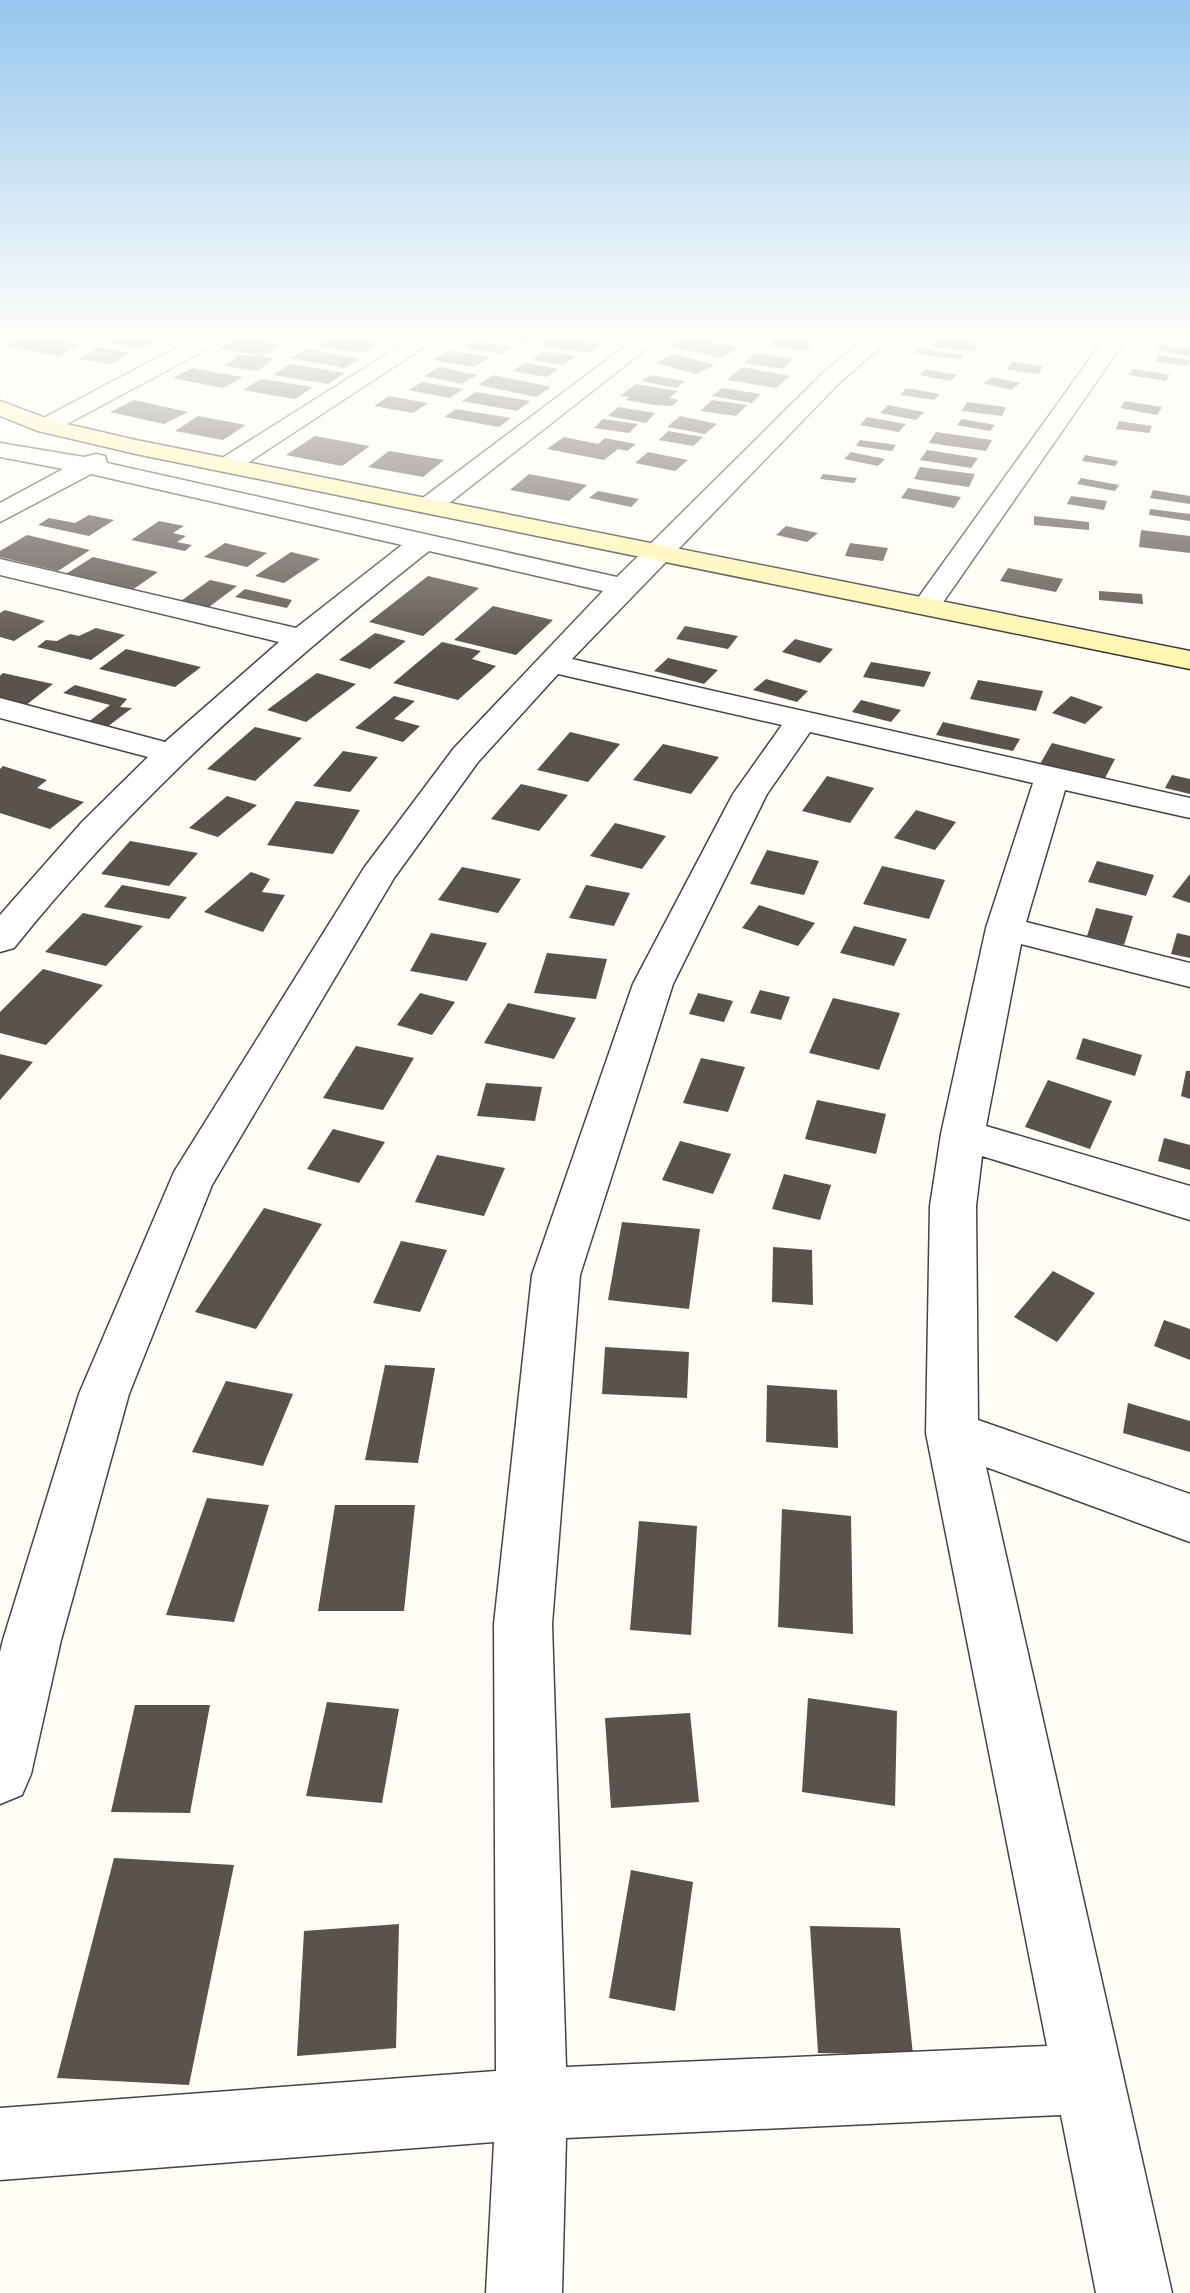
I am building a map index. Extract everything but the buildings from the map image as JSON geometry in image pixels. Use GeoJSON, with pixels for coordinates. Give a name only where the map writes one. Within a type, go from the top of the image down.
{"type":"FeatureCollection","features":[{"type":"Feature","properties":{"kind":"street"},"geometry":{"type":"LineString","coordinates":[[115,442],[1190,660]]}},
{"type":"Feature","properties":{"kind":"street"},"geometry":{"type":"LineString","coordinates":[[228,465],[264,442]]}},
{"type":"Feature","properties":{"kind":"street"},"geometry":{"type":"LineString","coordinates":[[429,506],[513,442]]}},
{"type":"Feature","properties":{"kind":"street"},"geometry":{"type":"LineString","coordinates":[[0,1774],[16,1639],[104,1394],[190,1184],[377,876],[466,755],[623,587],[768,442]]}},
{"type":"Feature","properties":{"kind":"street"},"geometry":{"type":"LineString","coordinates":[[927,605],[1042,442]]}},
{"type":"Feature","properties":{"kind":"street"},"geometry":{"type":"LineString","coordinates":[[0,514],[84,465],[136,447]]}},
{"type":"Feature","properties":{"kind":"street"},"geometry":{"type":"LineString","coordinates":[[0,450],[84,465],[623,587]]}},
{"type":"Feature","properties":{"kind":"street"},"geometry":{"type":"LineString","coordinates":[[0,940],[16,894],[299,638],[422,543]]}},
{"type":"Feature","properties":{"kind":"street"},"geometry":{"type":"LineString","coordinates":[[0,567],[299,638]]}},
{"type":"Feature","properties":{"kind":"street"},"geometry":{"type":"LineString","coordinates":[[554,664],[1190,808]]}},
{"type":"Feature","properties":{"kind":"street"},"geometry":{"type":"LineString","coordinates":[[0,708],[170,753]]}},
{"type":"Feature","properties":{"kind":"street"},"geometry":{"type":"LineString","coordinates":[[524,2293],[532,2104],[523,1624],[556,1275],[653,984],[750,794],[803,719]]}},
{"type":"Feature","properties":{"kind":"street"},"geometry":{"type":"LineString","coordinates":[[1052,777],[1005,928],[963,1134],[953,1206],[952,1433],[1134,2293]]}},
{"type":"Feature","properties":{"kind":"street"},"geometry":{"type":"LineString","coordinates":[[1005,928],[1190,975]]}},
{"type":"Feature","properties":{"kind":"street"},"geometry":{"type":"LineString","coordinates":[[963,1134],[1190,1203]]}},
{"type":"Feature","properties":{"kind":"street"},"geometry":{"type":"LineString","coordinates":[[952,1433],[1190,1518]]}},
{"type":"Feature","properties":{"kind":"street"},"geometry":{"type":"LineString","coordinates":[[0,2144],[532,2104],[1090,2079]]}}]}
